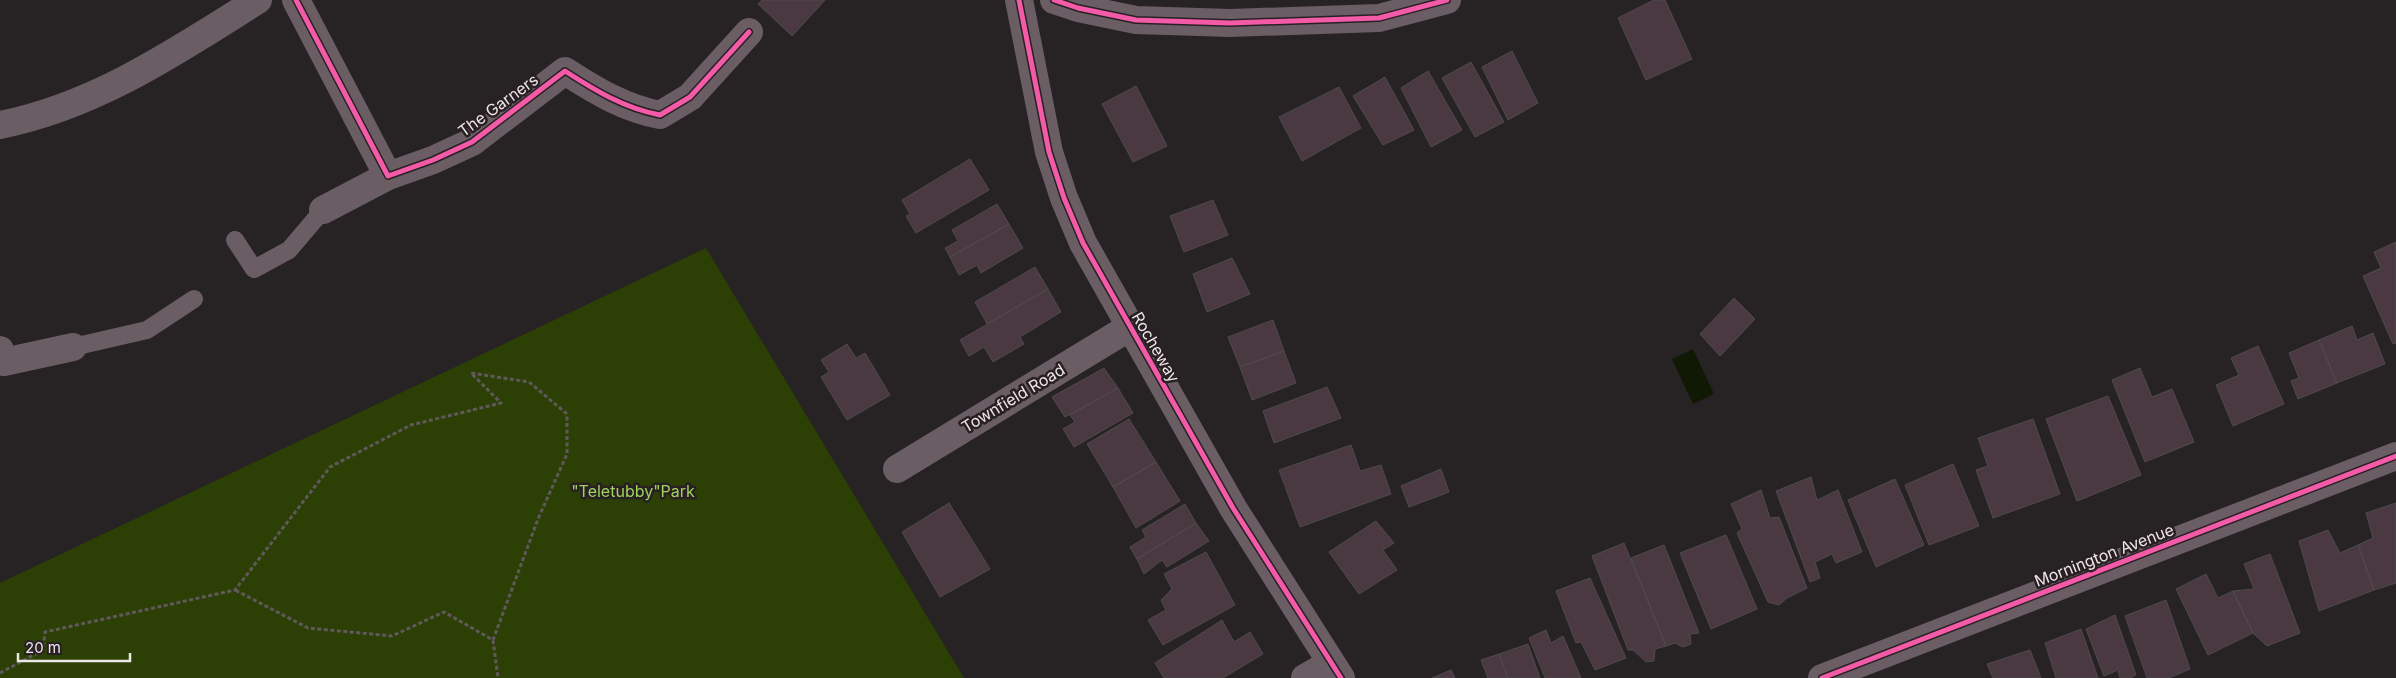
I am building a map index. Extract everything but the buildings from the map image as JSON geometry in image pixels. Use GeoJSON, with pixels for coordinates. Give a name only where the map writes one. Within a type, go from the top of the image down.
{"type":"FeatureCollection","features":[{"type":"Feature","properties":{"kind":"street"},"geometry":{"type":"LineString","coordinates":[[0,125],[34,118],[148,70],[258,0]]}},
{"type":"Feature","properties":{"kind":"street"},"geometry":{"type":"LineString","coordinates":[[296,0],[388,176],[323,210]]}},
{"type":"Feature","properties":{"kind":"street","name":"Rocheway"},"geometry":{"type":"LineString","coordinates":[[1019,0],[1049,152],[1064,198],[1083,243],[1233,508],[1336,670]]}},
{"type":"Feature","properties":{"kind":"street"},"geometry":{"type":"LineString","coordinates":[[1054,0],[1078,8],[1136,20],[1230,23],[1379,18],[1447,0]]}},
{"type":"Feature","properties":{"kind":"street","name":"The Garners"},"geometry":{"type":"LineString","coordinates":[[388,176],[433,160],[472,142],[565,71],[602,95],[636,110],[660,115],[690,97],[749,32]]}},
{"type":"Feature","properties":{"kind":"street","name":"Townfield Road"},"geometry":{"type":"LineString","coordinates":[[897,469],[1130,327]]}},
{"type":"Feature","properties":{"kind":"street"},"geometry":{"type":"LineString","coordinates":[[1,358],[72,347]]}},
{"type":"Feature","properties":{"kind":"street","name":"Mornington Avenue"},"geometry":{"type":"LineString","coordinates":[[1822,678],[2396,456]]}},
{"type":"Feature","properties":{"kind":"street"},"geometry":{"type":"LineString","coordinates":[[1305,678],[1336,670]]}},
{"type":"Feature","properties":{"kind":"lane"},"geometry":{"type":"LineString","coordinates":[[235,240],[254,269],[289,250],[323,210]]}},
{"type":"Feature","properties":{"kind":"lane"},"geometry":{"type":"LineString","coordinates":[[72,347],[147,330],[194,299]]}},
{"type":"Feature","properties":{"kind":"path"},"geometry":{"type":"LineString","coordinates":[[0,673],[43,650],[45,632],[234,590],[330,467],[411,425],[501,403],[471,373],[529,382],[567,414],[567,454],[538,519],[493,640],[498,678]]}},
{"type":"Feature","properties":{"kind":"path"},"geometry":{"type":"LineString","coordinates":[[234,590],[308,628],[392,636],[444,612],[493,640]]}},
{"type":"Feature","properties":{"kind":"green space","name":"\"Teletubby\"Park"},"geometry":{"type":"Polygon","coordinates":[[[706,248],[964,678],[0,678],[0,583],[706,248]]]}},
{"type":"Feature","properties":{"kind":"shaded area"},"geometry":{"type":"Polygon","coordinates":[[[1693,349],[1714,394],[1693,404],[1672,359],[1693,349]]]}},
{"type":"Feature","properties":{"kind":"cycle path"},"geometry":{"type":"LineString","coordinates":[[296,0],[388,176],[433,160],[472,142],[565,71],[611,98],[634,108],[660,115],[690,97],[749,32]]}},
{"type":"Feature","properties":{"kind":"cycle path"},"geometry":{"type":"LineString","coordinates":[[1019,0],[1049,152],[1064,198],[1083,243],[1233,508],[1341,678]]}},
{"type":"Feature","properties":{"kind":"cycle path"},"geometry":{"type":"LineString","coordinates":[[1054,0],[1078,8],[1136,20],[1230,23],[1379,18],[1447,0]]}},
{"type":"Feature","properties":{"kind":"cycle path"},"geometry":{"type":"LineString","coordinates":[[1822,678],[2396,456]]}}]}
